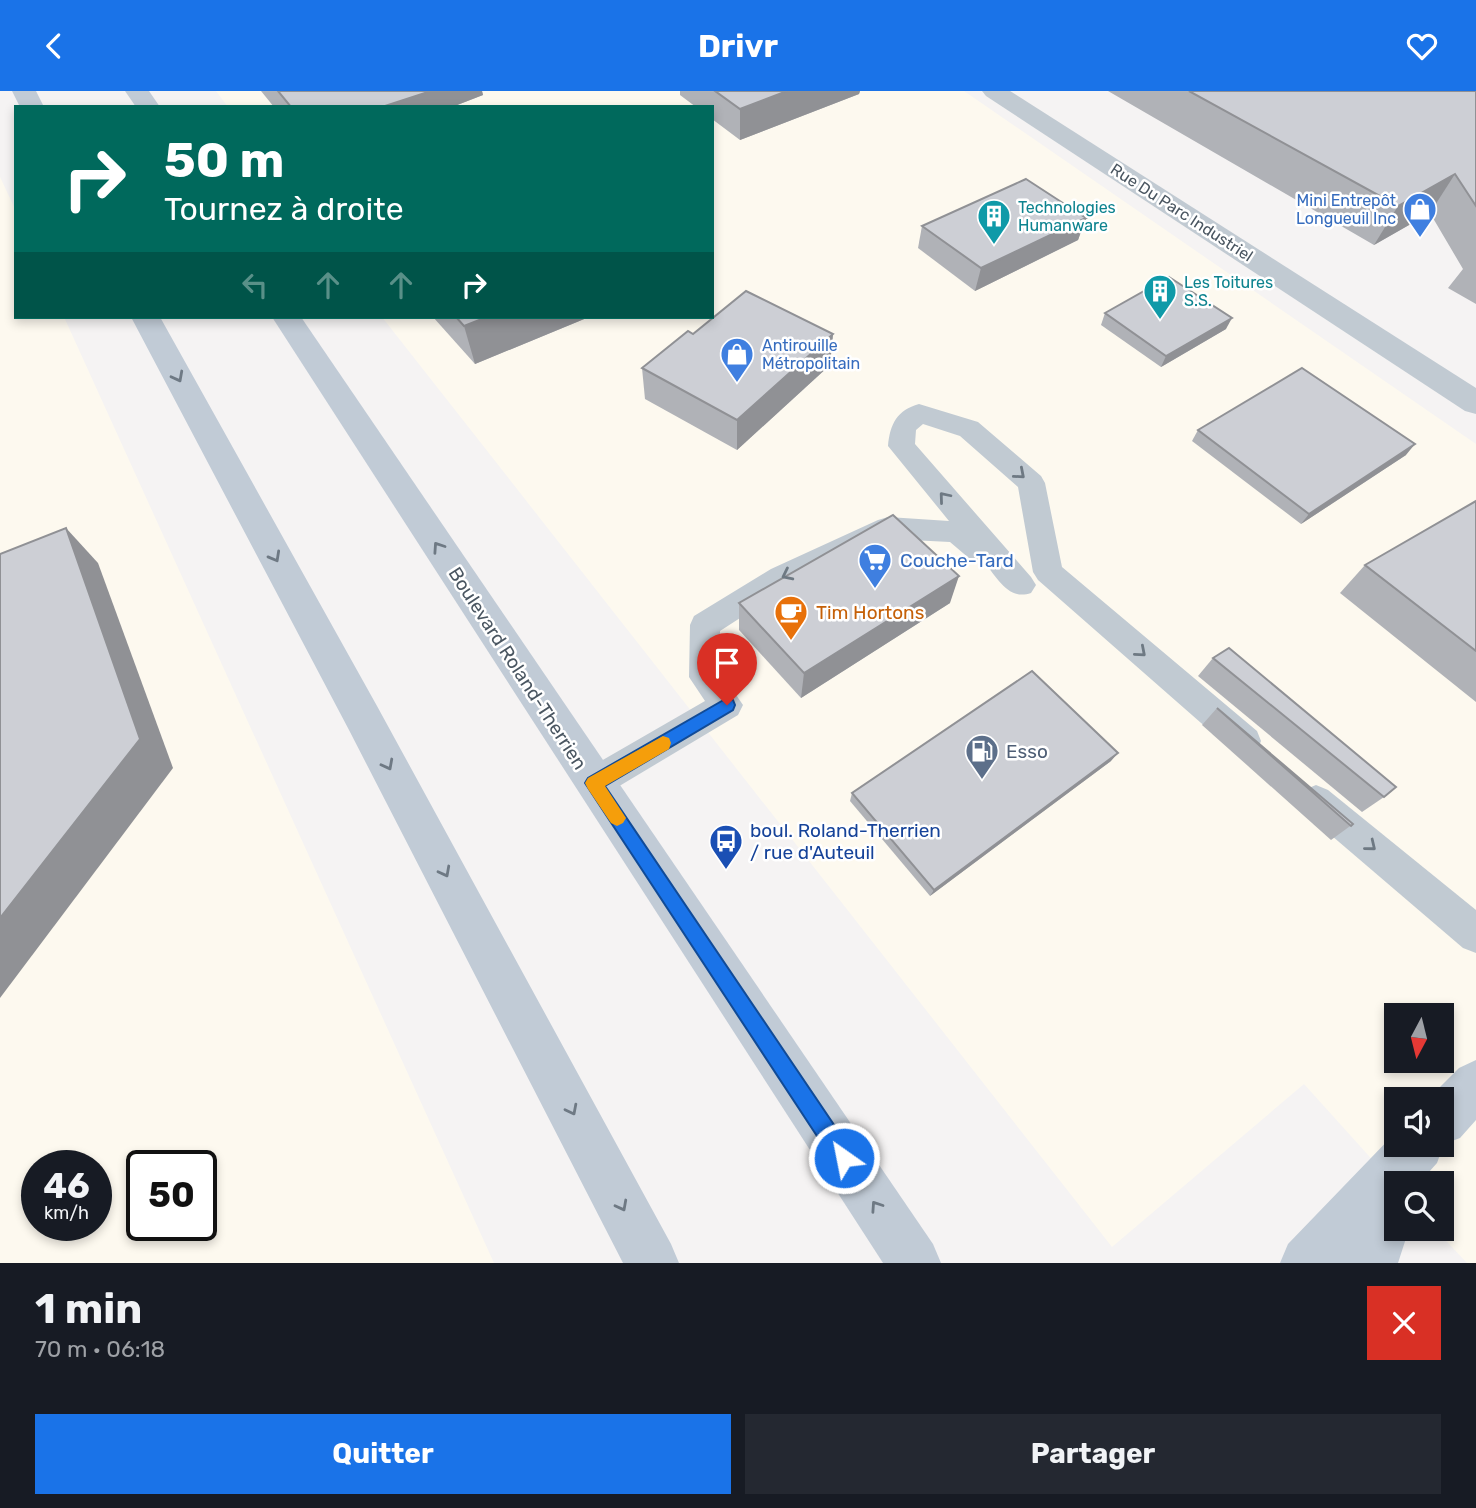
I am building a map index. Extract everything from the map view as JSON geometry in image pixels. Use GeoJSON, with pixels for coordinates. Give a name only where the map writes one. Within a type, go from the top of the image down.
{"type":"FeatureCollection","features":[{"type":"Feature","properties":{"kind":"main road"},"geometry":{"type":"LineString","coordinates":[[146,319],[370,729],[652,1263]]}},
{"type":"Feature","properties":{"kind":"main road","name":"Boulevard Roland-Therrien"},"geometry":{"type":"LineString","coordinates":[[287,319],[914,1263]]}},
{"type":"Feature","properties":{"kind":"main road"},"geometry":{"type":"LineString","coordinates":[[1307,1263],[1413,1158],[1476,1085]]}},
{"type":"Feature","properties":{"kind":"main road"},"geometry":{"type":"LineString","coordinates":[[1371,1263],[1413,1158]]}},
{"type":"Feature","properties":{"kind":"street","name":"Rue Du Parc Industriel"},"geometry":{"type":"LineString","coordinates":[[994,91],[1476,403]]}},
{"type":"Feature","properties":{"kind":"lane"},"geometry":{"type":"LineString","coordinates":[[594,783],[727,705],[705,677],[705,625],[781,577],[888,528],[957,532],[1021,585],[901,446],[903,426],[919,413],[969,429],[1031,483],[1048,572],[1263,756]]}},
{"type":"Feature","properties":{"kind":"lane"},"geometry":{"type":"LineString","coordinates":[[1294,782],[1476,935]]}},
{"type":"Feature","properties":{"kind":"shaded area"},"geometry":{"type":"Polygon","coordinates":[[[216,91],[964,91],[1476,444],[1476,1263],[1467,1263],[1446,1241],[1454,1241],[1454,1171],[1384,1173],[1304,1084],[1112,1247],[384,319],[714,319],[714,105],[226,105],[216,91]]]}},
{"type":"Feature","properties":{"kind":"shaded area"},"geometry":{"type":"Polygon","coordinates":[[[0,177],[14,207],[14,319],[65,319],[494,1263],[0,1263],[0,177]]]}},
{"type":"Feature","properties":{"kind":"building"},"geometry":{"type":"Polygon","coordinates":[[[278,91],[431,91],[388,105],[289,105],[278,91]]]}},
{"type":"Feature","properties":{"kind":"building"},"geometry":{"type":"Polygon","coordinates":[[[715,91],[787,91],[740,109],[715,91]]]}},
{"type":"Feature","properties":{"kind":"building"},"geometry":{"type":"Polygon","coordinates":[[[1189,91],[1476,91],[1476,206],[1455,174],[1398,206],[1189,91]]]}},
{"type":"Feature","properties":{"kind":"building"},"geometry":{"type":"Polygon","coordinates":[[[1026,179],[1086,218],[981,268],[922,226],[1026,179]]]}},
{"type":"Feature","properties":{"kind":"building","name":"Les Toitures S.S."},"geometry":{"type":"Polygon","coordinates":[[[1169,277],[1232,318],[1166,356],[1105,313],[1169,277]]]}},
{"type":"Feature","properties":{"kind":"building","name":"Antirouille Métropolitain"},"geometry":{"type":"Polygon","coordinates":[[[746,291],[833,334],[737,420],[642,368],[688,331],[693,334],[746,291]]]}},
{"type":"Feature","properties":{"kind":"building"},"geometry":{"type":"Polygon","coordinates":[[[458,319],[482,319],[464,326],[458,319]]]}},
{"type":"Feature","properties":{"kind":"building"},"geometry":{"type":"Polygon","coordinates":[[[1302,368],[1415,444],[1309,514],[1198,430],[1302,368]]]}},
{"type":"Feature","properties":{"kind":"building"},"geometry":{"type":"Polygon","coordinates":[[[1476,501],[1476,651],[1365,565],[1476,501]]]}},
{"type":"Feature","properties":{"kind":"building"},"geometry":{"type":"Polygon","coordinates":[[[893,515],[959,576],[804,673],[739,603],[893,515]]]}},
{"type":"Feature","properties":{"kind":"building"},"geometry":{"type":"Polygon","coordinates":[[[66,528],[140,739],[0,918],[0,554],[66,528]]]}},
{"type":"Feature","properties":{"kind":"building"},"geometry":{"type":"Polygon","coordinates":[[[1229,648],[1396,787],[1384,797],[1213,658],[1229,648]]]}},
{"type":"Feature","properties":{"kind":"building"},"geometry":{"type":"Polygon","coordinates":[[[1032,671],[1118,753],[934,890],[852,793],[1032,671]]]}},
{"type":"Feature","properties":{"kind":"building"},"geometry":{"type":"Polygon","coordinates":[[[1217,708],[1353,824],[1351,826],[1217,708]]]}},
{"type":"Feature","properties":{"kind":"slow traffic"},"geometry":{"type":"LineString","coordinates":[[617,818],[594,783],[663,743]]}},
{"type":"Feature","properties":{"kind":"place","name":"Mini Entrepôt Longueuil Inc"},"geometry":{"type":"Point","coordinates":[1420,239]}},
{"type":"Feature","properties":{"kind":"place","name":"Technologies Humanware"},"geometry":{"type":"Point","coordinates":[994,246]}},
{"type":"Feature","properties":{"kind":"place","name":"Les Toitures S.S."},"geometry":{"type":"Point","coordinates":[1160,321]}},
{"type":"Feature","properties":{"kind":"place","name":"Antirouille Métropolitain"},"geometry":{"type":"Point","coordinates":[737,384]}},
{"type":"Feature","properties":{"kind":"place","name":"Couche-Tard"},"geometry":{"type":"Point","coordinates":[875,590]}},
{"type":"Feature","properties":{"kind":"place","name":"Tim Hortons"},"geometry":{"type":"Point","coordinates":[791,642]}},
{"type":"Feature","properties":{"kind":"place","name":"Esso"},"geometry":{"type":"Point","coordinates":[982,781]}},
{"type":"Feature","properties":{"kind":"place","name":"boul. Roland-Therrien / rue d'Auteuil"},"geometry":{"type":"Point","coordinates":[726,871]}},
{"type":"Feature","properties":{"kind":"route"},"geometry":{"type":"LineString","coordinates":[[727,705],[594,783],[844,1158]]}}]}
